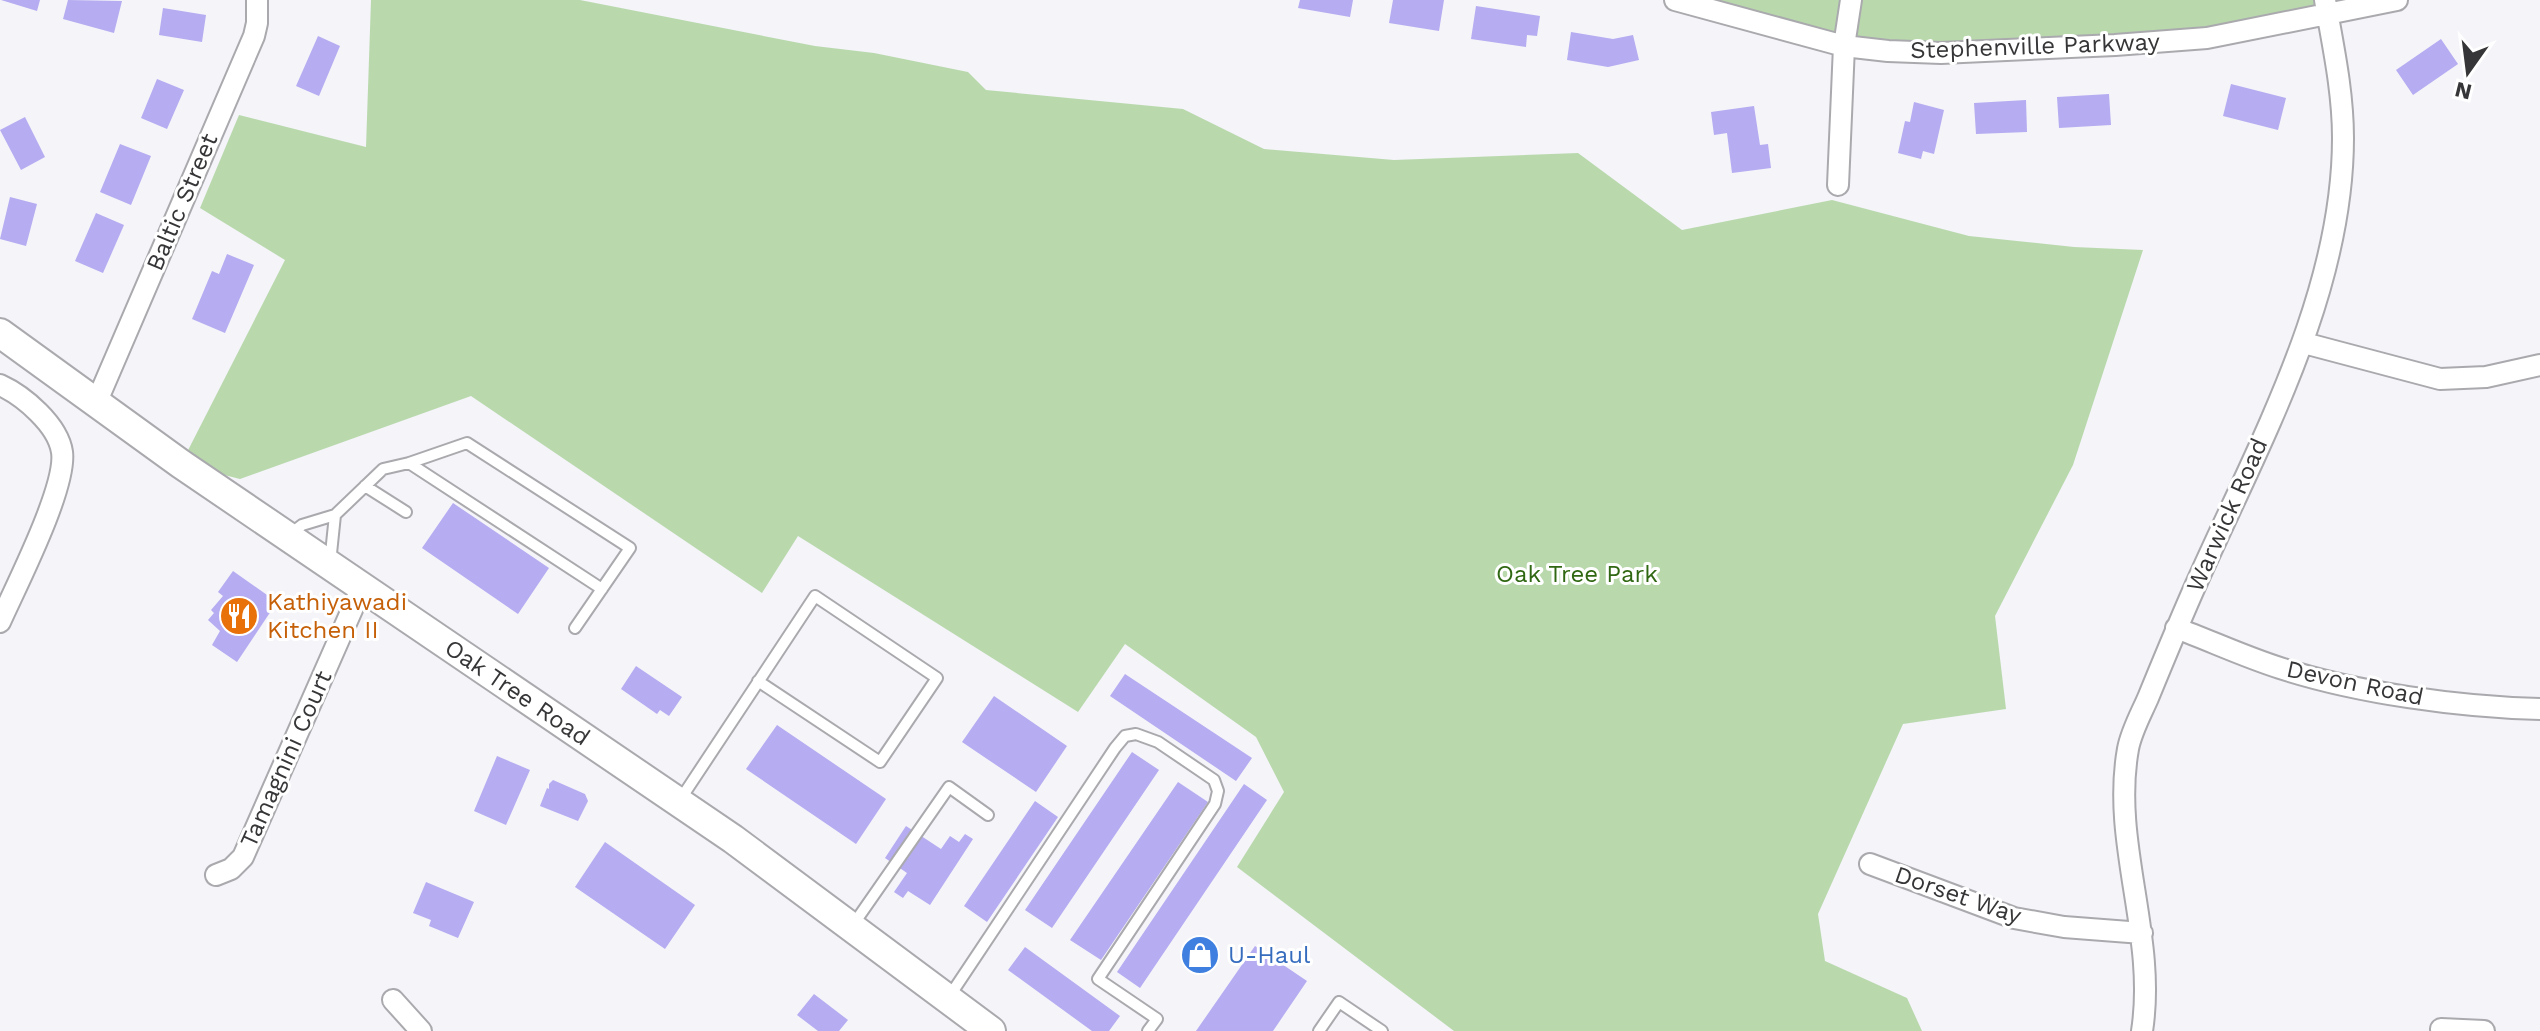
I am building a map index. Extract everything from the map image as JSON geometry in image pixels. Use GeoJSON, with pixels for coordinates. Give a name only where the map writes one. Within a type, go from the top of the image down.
{"type":"FeatureCollection","features":[{"type":"Feature","properties":{"kind":"main road","name":"Oak Tree Road"},"geometry":{"type":"LineString","coordinates":[[0,333],[181,464],[679,802],[991,1031]]}},
{"type":"Feature","properties":{"kind":"street","name":"Baltic Street"},"geometry":{"type":"LineString","coordinates":[[97,401],[254,36],[257,0]]}},
{"type":"Feature","properties":{"kind":"street","name":"Stephenville Parkway"},"geometry":{"type":"LineString","coordinates":[[1675,0],[1844,46],[1941,53],[2207,38],[2327,8],[2397,0]]}},
{"type":"Feature","properties":{"kind":"street"},"geometry":{"type":"LineString","coordinates":[[1838,185],[1844,46],[1851,0]]}},
{"type":"Feature","properties":{"kind":"street","name":"Warwick Road"},"geometry":{"type":"LineString","coordinates":[[2142,1031],[2142,933],[2125,823],[2124,787],[2128,746],[2176,628],[2304,343],[2320,286],[2340,182],[2342,100],[2327,8]]}},
{"type":"Feature","properties":{"kind":"street"},"geometry":{"type":"LineString","coordinates":[[2304,343],[2440,379],[2486,377],[2540,365]]}},
{"type":"Feature","properties":{"kind":"street"},"geometry":{"type":"LineString","coordinates":[[0,385],[28,404],[49,425],[62,453],[58,489],[0,622]]}},
{"type":"Feature","properties":{"kind":"street","name":"Tamagnini Court"},"geometry":{"type":"LineString","coordinates":[[216,875],[231,869],[243,857],[362,587]]}},
{"type":"Feature","properties":{"kind":"street","name":"Devon Road"},"geometry":{"type":"LineString","coordinates":[[2176,628],[2280,668],[2359,688],[2490,708],[2540,709]]}},
{"type":"Feature","properties":{"kind":"street","name":"Dorset Way"},"geometry":{"type":"LineString","coordinates":[[1870,864],[2014,918],[2064,927],[2142,933]]}},
{"type":"Feature","properties":{"kind":"street"},"geometry":{"type":"LineString","coordinates":[[393,1000],[421,1031]]}},
{"type":"Feature","properties":{"kind":"street"},"geometry":{"type":"LineString","coordinates":[[2441,1029],[2484,1031]]}},
{"type":"Feature","properties":{"kind":"lane"},"geometry":{"type":"LineString","coordinates":[[288,536],[302,525],[335,515],[383,469],[467,443],[630,548],[575,628]]}},
{"type":"Feature","properties":{"kind":"lane"},"geometry":{"type":"LineString","coordinates":[[409,463],[602,589]]}},
{"type":"Feature","properties":{"kind":"lane"},"geometry":{"type":"LineString","coordinates":[[365,486],[406,512]]}},
{"type":"Feature","properties":{"kind":"lane"},"geometry":{"type":"LineString","coordinates":[[330,565],[335,515]]}},
{"type":"Feature","properties":{"kind":"lane"},"geometry":{"type":"LineString","coordinates":[[679,802],[758,681],[815,596],[937,678],[880,762],[758,681]]}},
{"type":"Feature","properties":{"kind":"lane"},"geometry":{"type":"LineString","coordinates":[[948,999],[1115,748],[1125,736],[1136,734],[1158,742],[1214,780],[1218,791],[1215,804],[1098,979],[1157,1019],[1148,1031]]}},
{"type":"Feature","properties":{"kind":"lane"},"geometry":{"type":"LineString","coordinates":[[852,927],[949,787],[988,815]]}},
{"type":"Feature","properties":{"kind":"lane"},"geometry":{"type":"LineString","coordinates":[[1319,1031],[1339,1002],[1382,1031]]}},
{"type":"Feature","properties":{"kind":"green space","name":"Oak Tree Park"},"geometry":{"type":"Polygon","coordinates":[[[371,0],[580,0],[968,72],[986,90],[1183,109],[1264,149],[1394,160],[1578,153],[1682,230],[1832,200],[1969,236],[2074,247],[2143,250],[2073,465],[1995,616],[2006,709],[1903,724],[1818,914],[1825,961],[1907,998],[1922,1031],[1454,1031],[1237,867],[1284,792],[1256,737],[1125,644],[1078,712],[798,536],[762,593],[471,396],[240,479],[181,464],[285,260],[200,208],[239,115],[366,147],[371,0]]]}},
{"type":"Feature","properties":{"kind":"green space"},"geometry":{"type":"Polygon","coordinates":[[[1675,0],[2397,0],[2207,38],[1888,51],[1675,0]]]}},
{"type":"Feature","properties":{"kind":"building"},"geometry":{"type":"Polygon","coordinates":[[[1,0],[40,0],[37,11],[1,0]]]}},
{"type":"Feature","properties":{"kind":"building"},"geometry":{"type":"Polygon","coordinates":[[[68,0],[122,1],[114,33],[63,19],[68,0]]]}},
{"type":"Feature","properties":{"kind":"building"},"geometry":{"type":"Polygon","coordinates":[[[1300,0],[1353,0],[1350,17],[1298,8],[1300,0]]]}},
{"type":"Feature","properties":{"kind":"building"},"geometry":{"type":"Polygon","coordinates":[[[1393,0],[1444,0],[1439,31],[1389,23],[1393,0]]]}},
{"type":"Feature","properties":{"kind":"building"},"geometry":{"type":"Polygon","coordinates":[[[1476,6],[1540,16],[1537,36],[1527,35],[1526,47],[1471,39],[1476,6]]]}},
{"type":"Feature","properties":{"kind":"building"},"geometry":{"type":"Polygon","coordinates":[[[163,8],[206,15],[202,42],[159,35],[163,8]]]}},
{"type":"Feature","properties":{"kind":"building"},"geometry":{"type":"Polygon","coordinates":[[[1571,32],[1613,39],[1633,35],[1639,60],[1608,67],[1567,60],[1571,32]]]}},
{"type":"Feature","properties":{"kind":"building"},"geometry":{"type":"Polygon","coordinates":[[[318,36],[340,46],[319,96],[296,86],[318,36]]]}},
{"type":"Feature","properties":{"kind":"building"},"geometry":{"type":"Polygon","coordinates":[[[2441,39],[2458,64],[2413,95],[2396,70],[2441,39]]]}},
{"type":"Feature","properties":{"kind":"building"},"geometry":{"type":"Polygon","coordinates":[[[157,79],[184,90],[167,129],[141,118],[157,79]]]}},
{"type":"Feature","properties":{"kind":"building"},"geometry":{"type":"Polygon","coordinates":[[[2231,84],[2286,98],[2278,130],[2223,116],[2231,84]]]}},
{"type":"Feature","properties":{"kind":"building"},"geometry":{"type":"Polygon","coordinates":[[[2109,94],[2111,125],[2059,128],[2057,97],[2109,94]]]}},
{"type":"Feature","properties":{"kind":"building"},"geometry":{"type":"Polygon","coordinates":[[[2026,100],[2027,132],[1976,134],[1974,103],[2026,100]]]}},
{"type":"Feature","properties":{"kind":"building"},"geometry":{"type":"Polygon","coordinates":[[[1914,102],[1944,110],[1934,154],[1923,151],[1921,159],[1898,153],[1905,121],[1910,122],[1914,102]]]}},
{"type":"Feature","properties":{"kind":"building"},"geometry":{"type":"Polygon","coordinates":[[[1754,106],[1760,145],[1768,144],[1771,168],[1732,173],[1727,133],[1714,135],[1711,112],[1754,106]]]}},
{"type":"Feature","properties":{"kind":"building"},"geometry":{"type":"Polygon","coordinates":[[[25,117],[45,157],[21,170],[0,130],[25,117]]]}},
{"type":"Feature","properties":{"kind":"building"},"geometry":{"type":"Polygon","coordinates":[[[120,144],[151,156],[131,205],[100,192],[120,144]]]}},
{"type":"Feature","properties":{"kind":"building"},"geometry":{"type":"Polygon","coordinates":[[[10,197],[37,204],[26,246],[0,239],[10,197]]]}},
{"type":"Feature","properties":{"kind":"building"},"geometry":{"type":"Polygon","coordinates":[[[96,213],[124,225],[103,273],[75,261],[96,213]]]}},
{"type":"Feature","properties":{"kind":"building"},"geometry":{"type":"Polygon","coordinates":[[[227,254],[254,265],[225,333],[192,319],[212,271],[219,274],[227,254]]]}},
{"type":"Feature","properties":{"kind":"building"},"geometry":{"type":"Polygon","coordinates":[[[453,503],[549,568],[518,614],[422,548],[453,503]]]}},
{"type":"Feature","properties":{"kind":"building","name":"Kathiyawadi Kitchen II"},"geometry":{"type":"Polygon","coordinates":[[[233,571],[277,602],[237,662],[212,645],[220,631],[208,620],[214,613],[211,610],[223,596],[218,592],[233,571]]]}},
{"type":"Feature","properties":{"kind":"building"},"geometry":{"type":"Polygon","coordinates":[[[636,666],[682,697],[669,716],[660,710],[657,714],[621,689],[636,666]]]}},
{"type":"Feature","properties":{"kind":"building"},"geometry":{"type":"Polygon","coordinates":[[[1125,674],[1252,758],[1236,781],[1110,696],[1125,674]]]}},
{"type":"Feature","properties":{"kind":"building"},"geometry":{"type":"Polygon","coordinates":[[[994,696],[1067,746],[1036,792],[962,742],[994,696]]]}},
{"type":"Feature","properties":{"kind":"building"},"geometry":{"type":"Polygon","coordinates":[[[777,725],[886,799],[856,844],[746,769],[777,725]]]}},
{"type":"Feature","properties":{"kind":"building"},"geometry":{"type":"Polygon","coordinates":[[[1132,752],[1159,770],[1052,928],[1025,910],[1132,752]]]}},
{"type":"Feature","properties":{"kind":"building"},"geometry":{"type":"Polygon","coordinates":[[[497,756],[530,770],[506,825],[474,811],[497,756]]]}},
{"type":"Feature","properties":{"kind":"building"},"geometry":{"type":"Polygon","coordinates":[[[553,780],[585,794],[588,801],[578,821],[540,806],[553,780]]]}},
{"type":"Feature","properties":{"kind":"building"},"geometry":{"type":"Polygon","coordinates":[[[1178,782],[1208,802],[1101,960],[1070,940],[1178,782]]]}},
{"type":"Feature","properties":{"kind":"building"},"geometry":{"type":"Polygon","coordinates":[[[1244,784],[1267,800],[1140,988],[1117,972],[1244,784]]]}},
{"type":"Feature","properties":{"kind":"building"},"geometry":{"type":"Polygon","coordinates":[[[1035,801],[1058,817],[987,922],[964,906],[1035,801]]]}},
{"type":"Feature","properties":{"kind":"building"},"geometry":{"type":"Polygon","coordinates":[[[906,826],[941,849],[950,836],[959,842],[965,834],[973,839],[930,905],[908,891],[903,898],[894,892],[907,873],[885,858],[906,826]]]}},
{"type":"Feature","properties":{"kind":"building"},"geometry":{"type":"Polygon","coordinates":[[[605,842],[695,905],[665,949],[575,887],[605,842]]]}},
{"type":"Feature","properties":{"kind":"building"},"geometry":{"type":"Polygon","coordinates":[[[426,882],[474,902],[458,938],[429,926],[431,920],[413,913],[426,882]]]}},
{"type":"Feature","properties":{"kind":"building"},"geometry":{"type":"Polygon","coordinates":[[[1255,946],[1307,981],[1273,1031],[1196,1031],[1255,946]]]}},
{"type":"Feature","properties":{"kind":"building"},"geometry":{"type":"Polygon","coordinates":[[[1025,947],[1120,1016],[1109,1031],[1092,1031],[1008,970],[1025,947]]]}},
{"type":"Feature","properties":{"kind":"building"},"geometry":{"type":"Polygon","coordinates":[[[814,994],[848,1020],[839,1031],[818,1031],[797,1015],[814,994]]]}},
{"type":"Feature","properties":{"kind":"place","name":"Kathiyawadi Kitchen II"},"geometry":{"type":"Point","coordinates":[239,616]}},
{"type":"Feature","properties":{"kind":"place","name":"U-Haul"},"geometry":{"type":"Point","coordinates":[1200,955]}}]}
